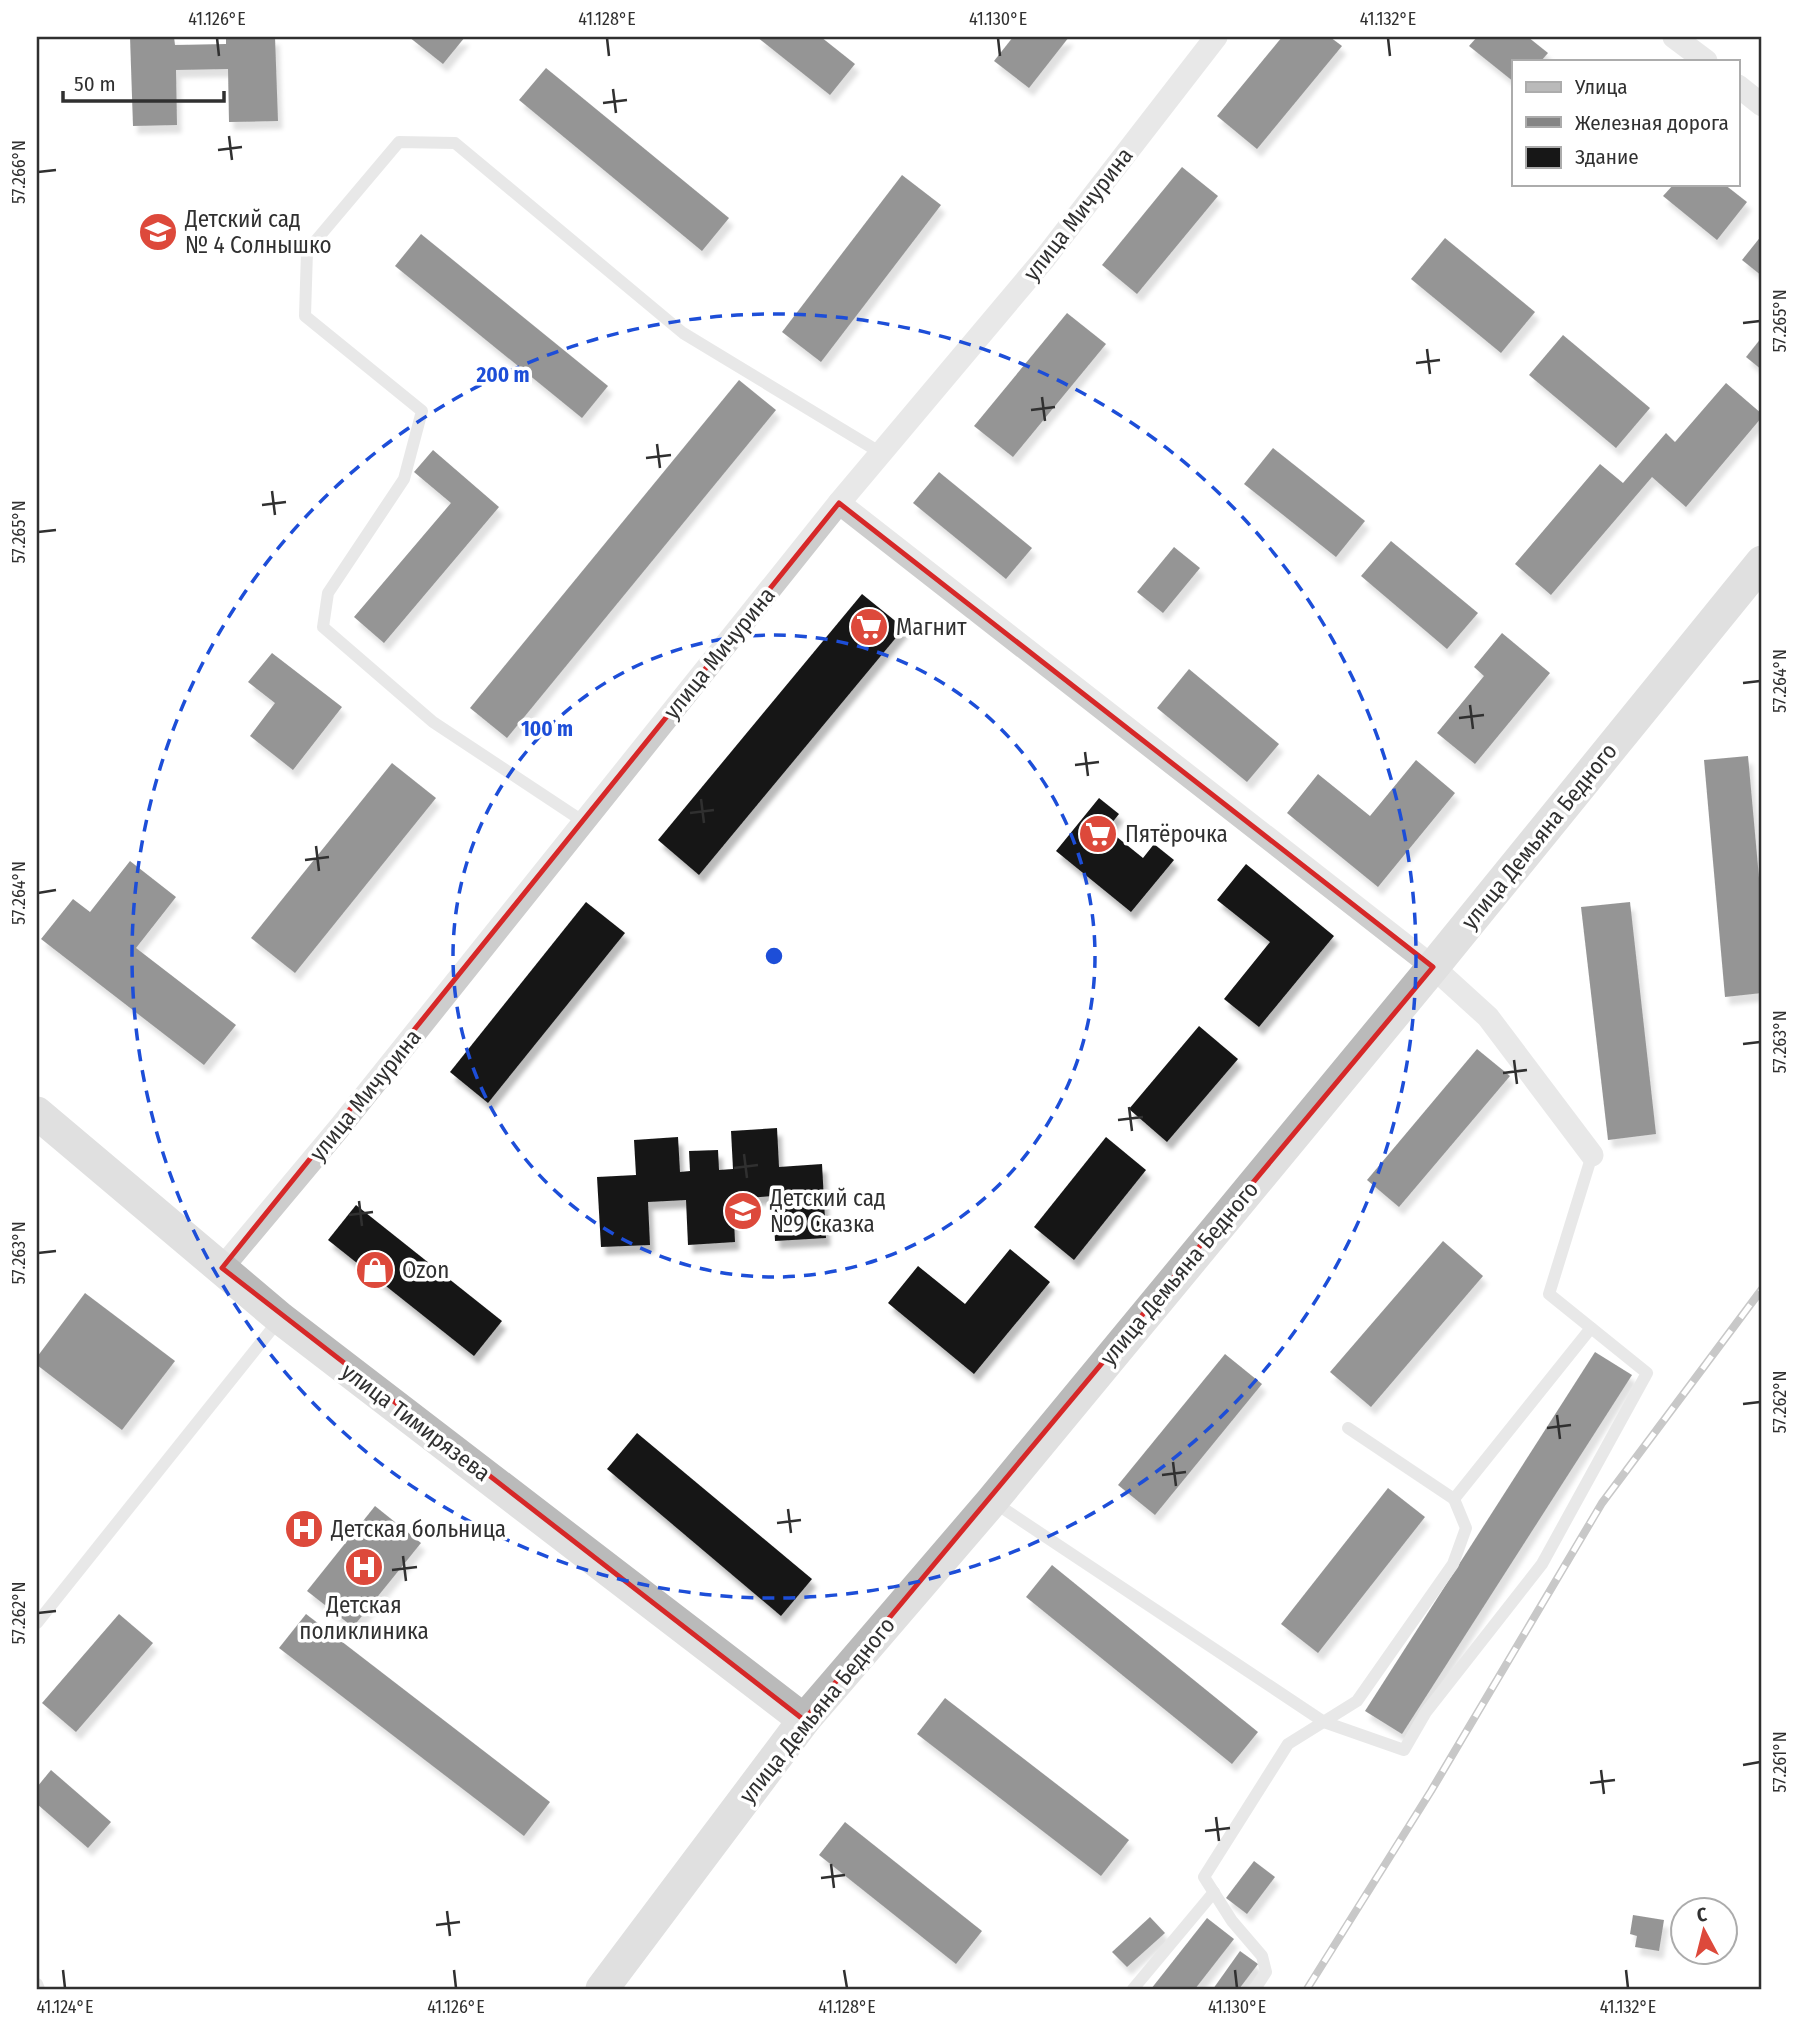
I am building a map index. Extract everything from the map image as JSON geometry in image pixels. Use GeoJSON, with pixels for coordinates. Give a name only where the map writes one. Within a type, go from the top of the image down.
{"type":"FeatureCollection","features":[{"type":"Feature","properties":{"kind":"main road","name":"улица Демьяна Бедного"},"geometry":{"type":"LineString","coordinates":[[602,1989],[804,1720],[992,1501],[1433,967],[1762,562]]}},
{"type":"Feature","properties":{"kind":"main road","name":"улица Тимирязева"},"geometry":{"type":"LineString","coordinates":[[37,1113],[280,1318],[804,1720]]}},
{"type":"Feature","properties":{"kind":"street","name":"улица Мичурина"},"geometry":{"type":"LineString","coordinates":[[222,1268],[340,1127],[839,503],[1045,258],[1216,37]]}},
{"type":"Feature","properties":{"kind":"street"},"geometry":{"type":"LineString","coordinates":[[1674,37],[1705,60]]}},
{"type":"Feature","properties":{"kind":"street"},"geometry":{"type":"LineString","coordinates":[[1740,88],[1762,105]]}},
{"type":"Feature","properties":{"kind":"street"},"geometry":{"type":"LineString","coordinates":[[839,503],[1433,967],[1488,1017],[1592,1154]]}},
{"type":"Feature","properties":{"kind":"lane"},"geometry":{"type":"LineString","coordinates":[[584,822],[433,722],[323,627],[328,593],[404,479],[422,411],[305,316],[307,251],[398,142],[455,143],[683,333],[881,453]]}},
{"type":"Feature","properties":{"kind":"lane"},"geometry":{"type":"LineString","coordinates":[[992,1501],[1324,1722],[1404,1750],[1426,1712],[1542,1564],[1647,1373],[1549,1294],[1592,1154]]}},
{"type":"Feature","properties":{"kind":"lane"},"geometry":{"type":"LineString","coordinates":[[37,1623],[280,1318]]}},
{"type":"Feature","properties":{"kind":"lane"},"geometry":{"type":"LineString","coordinates":[[1454,1499],[1591,1328]]}},
{"type":"Feature","properties":{"kind":"lane"},"geometry":{"type":"LineString","coordinates":[[1255,1989],[1266,1972],[1262,1956],[1232,1921],[1204,1877],[1288,1744],[1357,1701],[1453,1564],[1466,1528],[1454,1499],[1348,1428]]}},
{"type":"Feature","properties":{"kind":"lane"},"geometry":{"type":"LineString","coordinates":[[1133,1989],[1214,1892]]}},
{"type":"Feature","properties":{"kind":"highlighted area"},"geometry":{"type":"Polygon","coordinates":[[[839,503],[1433,967],[804,1720],[222,1268],[839,503]]]}},
{"type":"Feature","properties":{"kind":"building"},"geometry":{"type":"Polygon","coordinates":[[[130,37],[174,37],[175,45],[226,44],[226,37],[275,37],[278,121],[229,122],[228,69],[176,70],[177,125],[133,126],[130,37]]]}},
{"type":"Feature","properties":{"kind":"building"},"geometry":{"type":"Polygon","coordinates":[[[409,37],[465,37],[443,64],[409,37]]]}},
{"type":"Feature","properties":{"kind":"building"},"geometry":{"type":"Polygon","coordinates":[[[757,37],[821,37],[855,64],[830,95],[757,37]]]}},
{"type":"Feature","properties":{"kind":"building"},"geometry":{"type":"Polygon","coordinates":[[[1013,37],[1069,37],[1029,88],[994,61],[1013,37]]]}},
{"type":"Feature","properties":{"kind":"building"},"geometry":{"type":"Polygon","coordinates":[[[1282,37],[1330,37],[1342,46],[1257,149],[1217,116],[1282,37]]]}},
{"type":"Feature","properties":{"kind":"building"},"geometry":{"type":"Polygon","coordinates":[[[1477,37],[1528,37],[1548,53],[1542,60],[1512,60],[1512,80],[1469,46],[1477,37]]]}},
{"type":"Feature","properties":{"kind":"building"},"geometry":{"type":"Polygon","coordinates":[[[546,68],[729,218],[702,251],[519,100],[546,68]]]}},
{"type":"Feature","properties":{"kind":"building"},"geometry":{"type":"Polygon","coordinates":[[[1182,167],[1218,196],[1137,294],[1102,265],[1182,167]]]}},
{"type":"Feature","properties":{"kind":"building"},"geometry":{"type":"Polygon","coordinates":[[[902,175],[941,205],[821,362],[782,332],[902,175]]]}},
{"type":"Feature","properties":{"kind":"building"},"geometry":{"type":"Polygon","coordinates":[[[1672,186],[1727,186],[1747,202],[1717,240],[1663,196],[1672,186]]]}},
{"type":"Feature","properties":{"kind":"building"},"geometry":{"type":"Polygon","coordinates":[[[421,234],[608,386],[582,418],[395,266],[421,234]]]}},
{"type":"Feature","properties":{"kind":"building"},"geometry":{"type":"Polygon","coordinates":[[[1762,235],[1762,276],[1742,260],[1762,235]]]}},
{"type":"Feature","properties":{"kind":"building"},"geometry":{"type":"Polygon","coordinates":[[[1445,238],[1535,312],[1501,353],[1411,279],[1445,238]]]}},
{"type":"Feature","properties":{"kind":"building"},"geometry":{"type":"Polygon","coordinates":[[[1067,313],[1106,344],[1013,457],[974,426],[1067,313]]]}},
{"type":"Feature","properties":{"kind":"building"},"geometry":{"type":"Polygon","coordinates":[[[1563,335],[1650,408],[1616,448],[1529,375],[1563,335]]]}},
{"type":"Feature","properties":{"kind":"building"},"geometry":{"type":"Polygon","coordinates":[[[1762,337],[1762,370],[1746,357],[1762,337]]]}},
{"type":"Feature","properties":{"kind":"building"},"geometry":{"type":"Polygon","coordinates":[[[739,380],[776,410],[507,738],[470,708],[739,380]]]}},
{"type":"Feature","properties":{"kind":"building"},"geometry":{"type":"Polygon","coordinates":[[[1726,383],[1762,414],[1762,417],[1686,507],[1652,477],[1551,595],[1515,564],[1600,464],[1623,483],[1666,433],[1675,442],[1726,383]]]}},
{"type":"Feature","properties":{"kind":"building"},"geometry":{"type":"Polygon","coordinates":[[[1273,448],[1365,521],[1336,557],[1244,484],[1273,448]]]}},
{"type":"Feature","properties":{"kind":"building"},"geometry":{"type":"Polygon","coordinates":[[[433,450],[499,507],[384,643],[354,617],[451,503],[414,472],[433,450]]]}},
{"type":"Feature","properties":{"kind":"building"},"geometry":{"type":"Polygon","coordinates":[[[939,472],[1032,548],[1006,579],[913,503],[939,472]]]}},
{"type":"Feature","properties":{"kind":"building"},"geometry":{"type":"Polygon","coordinates":[[[1391,541],[1478,613],[1447,649],[1361,576],[1391,541]]]}},
{"type":"Feature","properties":{"kind":"building"},"geometry":{"type":"Polygon","coordinates":[[[1174,547],[1200,568],[1163,613],[1137,592],[1174,547]]]}},
{"type":"Feature","properties":{"kind":"building"},"geometry":{"type":"Polygon","coordinates":[[[862,594],[904,628],[699,875],[658,840],[862,594]]]}},
{"type":"Feature","properties":{"kind":"building"},"geometry":{"type":"Polygon","coordinates":[[[1502,633],[1550,673],[1475,764],[1437,733],[1484,676],[1474,667],[1502,633]]]}},
{"type":"Feature","properties":{"kind":"building"},"geometry":{"type":"Polygon","coordinates":[[[272,653],[342,707],[293,770],[250,736],[275,703],[248,682],[272,653]]]}},
{"type":"Feature","properties":{"kind":"building"},"geometry":{"type":"Polygon","coordinates":[[[1189,669],[1279,744],[1247,782],[1157,708],[1189,669]]]}},
{"type":"Feature","properties":{"kind":"building"},"geometry":{"type":"Polygon","coordinates":[[[1748,756],[1762,911],[1762,993],[1725,997],[1704,760],[1748,756]]]}},
{"type":"Feature","properties":{"kind":"building"},"geometry":{"type":"Polygon","coordinates":[[[1416,760],[1455,793],[1378,887],[1287,813],[1318,774],[1370,816],[1416,760]]]}},
{"type":"Feature","properties":{"kind":"building"},"geometry":{"type":"Polygon","coordinates":[[[392,763],[436,798],[295,973],[251,938],[392,763]]]}},
{"type":"Feature","properties":{"kind":"building"},"geometry":{"type":"Polygon","coordinates":[[[1099,798],[1119,814],[1107,829],[1143,858],[1154,844],[1174,860],[1131,912],[1056,851],[1099,798]]]}},
{"type":"Feature","properties":{"kind":"building"},"geometry":{"type":"Polygon","coordinates":[[[130,861],[176,897],[136,948],[236,1025],[204,1065],[41,939],[73,899],[90,912],[130,861]]]}},
{"type":"Feature","properties":{"kind":"building"},"geometry":{"type":"Polygon","coordinates":[[[1246,864],[1334,936],[1259,1027],[1224,999],[1270,942],[1217,900],[1246,864]]]}},
{"type":"Feature","properties":{"kind":"building"},"geometry":{"type":"Polygon","coordinates":[[[586,902],[625,933],[488,1103],[450,1072],[586,902]]]}},
{"type":"Feature","properties":{"kind":"building"},"geometry":{"type":"Polygon","coordinates":[[[1630,902],[1656,1134],[1608,1140],[1581,907],[1630,902]]]}},
{"type":"Feature","properties":{"kind":"building"},"geometry":{"type":"Polygon","coordinates":[[[1199,1026],[1238,1059],[1167,1142],[1129,1109],[1199,1026]]]}},
{"type":"Feature","properties":{"kind":"building"},"geometry":{"type":"Polygon","coordinates":[[[1477,1049],[1510,1076],[1399,1207],[1367,1180],[1477,1049]]]}},
{"type":"Feature","properties":{"kind":"building"},"geometry":{"type":"Polygon","coordinates":[[[777,1128],[779,1167],[822,1164],[826,1238],[775,1241],[773,1196],[733,1199],[735,1242],[688,1245],[686,1200],[648,1202],[650,1245],[601,1247],[597,1177],[636,1175],[634,1140],[678,1137],[680,1172],[690,1171],[689,1151],[718,1150],[719,1170],[733,1169],[731,1131],[777,1128]]]}},
{"type":"Feature","properties":{"kind":"building"},"geometry":{"type":"Polygon","coordinates":[[[1106,1137],[1146,1170],[1074,1260],[1034,1227],[1106,1137]]]}},
{"type":"Feature","properties":{"kind":"building"},"geometry":{"type":"Polygon","coordinates":[[[356,1205],[502,1321],[474,1356],[328,1240],[356,1205]]]}},
{"type":"Feature","properties":{"kind":"building"},"geometry":{"type":"Polygon","coordinates":[[[1443,1241],[1483,1276],[1371,1407],[1330,1372],[1443,1241]]]}},
{"type":"Feature","properties":{"kind":"building"},"geometry":{"type":"Polygon","coordinates":[[[1010,1249],[1050,1282],[974,1374],[888,1303],[918,1266],[965,1304],[1010,1249]]]}},
{"type":"Feature","properties":{"kind":"building"},"geometry":{"type":"Polygon","coordinates":[[[85,1293],[175,1361],[122,1430],[37,1365],[37,1357],[85,1293]]]}},
{"type":"Feature","properties":{"kind":"building"},"geometry":{"type":"Polygon","coordinates":[[[1595,1352],[1632,1375],[1402,1734],[1365,1711],[1595,1352]]]}},
{"type":"Feature","properties":{"kind":"building"},"geometry":{"type":"Polygon","coordinates":[[[1225,1354],[1262,1384],[1155,1515],[1118,1485],[1225,1354]]]}},
{"type":"Feature","properties":{"kind":"building"},"geometry":{"type":"Polygon","coordinates":[[[637,1433],[812,1579],[781,1616],[607,1469],[637,1433]]]}},
{"type":"Feature","properties":{"kind":"building"},"geometry":{"type":"Polygon","coordinates":[[[1388,1488],[1425,1517],[1318,1653],[1281,1624],[1388,1488]]]}},
{"type":"Feature","properties":{"kind":"building"},"geometry":{"type":"Polygon","coordinates":[[[375,1506],[421,1543],[353,1627],[307,1591],[375,1506]]]}},
{"type":"Feature","properties":{"kind":"building"},"geometry":{"type":"Polygon","coordinates":[[[1052,1565],[1258,1732],[1232,1764],[1026,1597],[1052,1565]]]}},
{"type":"Feature","properties":{"kind":"building"},"geometry":{"type":"Polygon","coordinates":[[[119,1614],[153,1643],[76,1732],[42,1703],[119,1614]]]}},
{"type":"Feature","properties":{"kind":"building"},"geometry":{"type":"Polygon","coordinates":[[[306,1614],[550,1802],[524,1836],[279,1648],[306,1614]]]}},
{"type":"Feature","properties":{"kind":"building"},"geometry":{"type":"Polygon","coordinates":[[[945,1698],[1129,1840],[1101,1876],[917,1734],[945,1698]]]}},
{"type":"Feature","properties":{"kind":"building"},"geometry":{"type":"Polygon","coordinates":[[[51,1770],[111,1822],[88,1848],[37,1804],[37,1787],[51,1770]]]}},
{"type":"Feature","properties":{"kind":"building"},"geometry":{"type":"Polygon","coordinates":[[[845,1822],[982,1931],[956,1964],[819,1855],[845,1822]]]}},
{"type":"Feature","properties":{"kind":"building"},"geometry":{"type":"Polygon","coordinates":[[[1254,1861],[1275,1877],[1247,1914],[1226,1898],[1254,1861]]]}},
{"type":"Feature","properties":{"kind":"building"},"geometry":{"type":"Polygon","coordinates":[[[1633,1915],[1664,1920],[1659,1951],[1635,1947],[1637,1936],[1630,1934],[1633,1915]]]}},
{"type":"Feature","properties":{"kind":"building"},"geometry":{"type":"Polygon","coordinates":[[[1150,1917],[1165,1933],[1127,1967],[1112,1952],[1150,1917]]]}},
{"type":"Feature","properties":{"kind":"building"},"geometry":{"type":"Polygon","coordinates":[[[1207,1918],[1234,1939],[1195,1989],[1151,1989],[1207,1918]]]}},
{"type":"Feature","properties":{"kind":"building"},"geometry":{"type":"Polygon","coordinates":[[[1240,1951],[1258,1964],[1239,1989],[1213,1989],[1240,1951]]]}},
{"type":"Feature","properties":{"kind":"railway"},"geometry":{"type":"LineString","coordinates":[[1307,1989],[1431,1791],[1602,1503],[1762,1289]]}},
{"type":"Feature","properties":{"kind":"place","name":"Детский сад № 4 Солнышко"},"geometry":{"type":"Point","coordinates":[158,232]}},
{"type":"Feature","properties":{"kind":"place","name":"Магнит"},"geometry":{"type":"Point","coordinates":[869,627]}},
{"type":"Feature","properties":{"kind":"place","name":"Пятёрочка"},"geometry":{"type":"Point","coordinates":[1098,834]}},
{"type":"Feature","properties":{"kind":"place","name":"Детский сад №9 Сказка"},"geometry":{"type":"Point","coordinates":[743,1211]}},
{"type":"Feature","properties":{"kind":"place","name":"Ozon"},"geometry":{"type":"Point","coordinates":[375,1270]}},
{"type":"Feature","properties":{"kind":"place","name":"Детская больница"},"geometry":{"type":"Point","coordinates":[304,1529]}},
{"type":"Feature","properties":{"kind":"place","name":"Детская поликлиника"},"geometry":{"type":"Point","coordinates":[364,1567]}}]}
